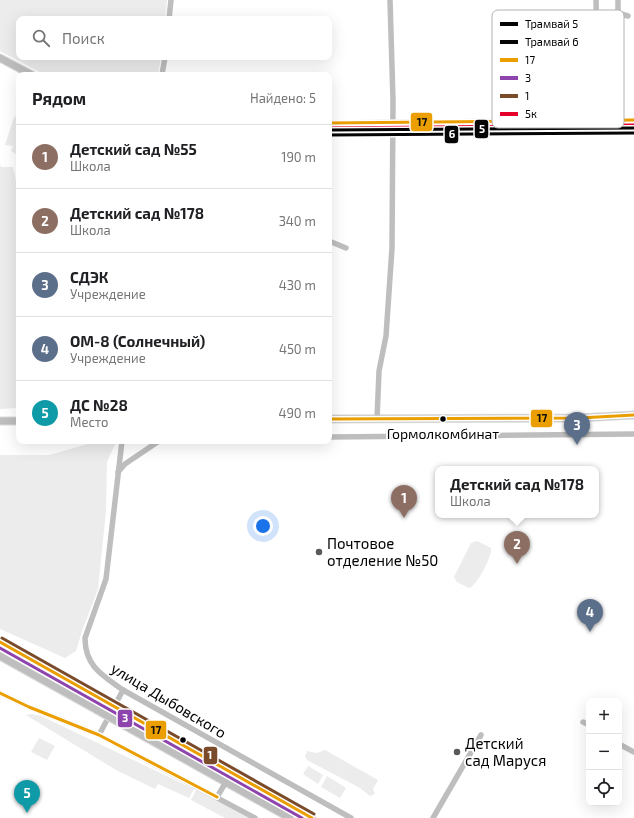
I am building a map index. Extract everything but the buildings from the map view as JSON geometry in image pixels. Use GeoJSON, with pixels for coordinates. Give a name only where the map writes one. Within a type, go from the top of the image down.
{"type":"FeatureCollection","features":[{"type":"Feature","properties":{"kind":"main road"},"geometry":{"type":"LineString","coordinates":[[0,58],[26,72]]}},
{"type":"Feature","properties":{"kind":"main road"},"geometry":{"type":"LineString","coordinates":[[332,419],[579,418],[634,415]]}},
{"type":"Feature","properties":{"kind":"main road"},"geometry":{"type":"LineString","coordinates":[[0,421],[16,421]]}},
{"type":"Feature","properties":{"kind":"main road"},"geometry":{"type":"LineString","coordinates":[[0,642],[125,714],[312,818]]}},
{"type":"Feature","properties":{"kind":"main road"},"geometry":{"type":"LineString","coordinates":[[0,656],[290,818]]}},
{"type":"Feature","properties":{"kind":"street"},"geometry":{"type":"LineString","coordinates":[[169,16],[171,0]]}},
{"type":"Feature","properties":{"kind":"street"},"geometry":{"type":"LineString","coordinates":[[377,419],[379,371],[386,336],[392,255],[393,123],[390,0]]}},
{"type":"Feature","properties":{"kind":"street"},"geometry":{"type":"LineString","coordinates":[[596,0],[596,10]]}},
{"type":"Feature","properties":{"kind":"street"},"geometry":{"type":"LineString","coordinates":[[624,15],[628,16]]}},
{"type":"Feature","properties":{"kind":"street"},"geometry":{"type":"LineString","coordinates":[[162,72],[164,60]]}},
{"type":"Feature","properties":{"kind":"street"},"geometry":{"type":"LineString","coordinates":[[332,123],[492,122]]}},
{"type":"Feature","properties":{"kind":"street"},"geometry":{"type":"LineString","coordinates":[[332,242],[346,248]]}},
{"type":"Feature","properties":{"kind":"street"},"geometry":{"type":"LineString","coordinates":[[332,437],[634,434]]}},
{"type":"Feature","properties":{"kind":"street","name":"улица Дыбовского"},"geometry":{"type":"LineString","coordinates":[[122,444],[106,579],[87,631],[85,648],[89,660],[97,671],[123,690],[351,818]]}},
{"type":"Feature","properties":{"kind":"street"},"geometry":{"type":"LineString","coordinates":[[117,473],[125,464],[155,444]]}},
{"type":"Feature","properties":{"kind":"street"},"geometry":{"type":"LineString","coordinates":[[99,735],[123,690]]}},
{"type":"Feature","properties":{"kind":"street"},"geometry":{"type":"LineString","coordinates":[[0,693],[29,707],[99,735],[255,818]]}},
{"type":"Feature","properties":{"kind":"street"},"geometry":{"type":"LineString","coordinates":[[433,818],[481,735]]}},
{"type":"Feature","properties":{"kind":"street"},"geometry":{"type":"LineString","coordinates":[[622,746],[634,752]]}},
{"type":"Feature","properties":{"kind":"street"},"geometry":{"type":"LineString","coordinates":[[217,797],[226,782]]}},
{"type":"Feature","properties":{"kind":"shaded area"},"geometry":{"type":"Polygon","coordinates":[[[0,0],[167,0],[165,16],[16,16],[16,60],[0,51],[0,0]]]}},
{"type":"Feature","properties":{"kind":"shaded area"},"geometry":{"type":"Polygon","coordinates":[[[17,60],[160,60],[158,72],[39,72],[17,60]]]}},
{"type":"Feature","properties":{"kind":"shaded area"},"geometry":{"type":"Polygon","coordinates":[[[16,115],[16,154],[11,151],[13,146],[5,145],[16,115]]]}},
{"type":"Feature","properties":{"kind":"shaded area"},"geometry":{"type":"Polygon","coordinates":[[[0,164],[1,167],[13,167],[16,181],[16,408],[0,409],[0,164]]]}},
{"type":"Feature","properties":{"kind":"shaded area"},"geometry":{"type":"Polygon","coordinates":[[[88,444],[115,444],[107,462],[106,511],[98,589],[76,651],[65,658],[0,629],[0,455],[49,455],[88,444]]]}},
{"type":"Feature","properties":{"kind":"shaded area"},"geometry":{"type":"Polygon","coordinates":[[[477,541],[491,548],[491,552],[480,577],[469,588],[457,582],[454,577],[471,543],[477,541]]]}},
{"type":"Feature","properties":{"kind":"shaded area"},"geometry":{"type":"Polygon","coordinates":[[[32,714],[41,716],[194,789],[189,798],[158,784],[155,789],[116,770],[26,715],[32,714]]]}},
{"type":"Feature","properties":{"kind":"shaded area"},"geometry":{"type":"Polygon","coordinates":[[[39,738],[55,746],[47,760],[31,752],[39,738]]]}},
{"type":"Feature","properties":{"kind":"shaded area"},"geometry":{"type":"Polygon","coordinates":[[[325,750],[378,780],[373,789],[375,794],[370,796],[360,788],[307,760],[305,756],[307,751],[317,753],[325,750]]]}},
{"type":"Feature","properties":{"kind":"shaded area"},"geometry":{"type":"Polygon","coordinates":[[[308,766],[323,775],[318,784],[303,774],[308,766]]]}},
{"type":"Feature","properties":{"kind":"shaded area"},"geometry":{"type":"Polygon","coordinates":[[[327,776],[346,788],[340,798],[321,787],[327,776]]]}},
{"type":"Feature","properties":{"kind":"shaded area"},"geometry":{"type":"Polygon","coordinates":[[[196,790],[249,818],[225,818],[191,800],[196,790]]]}},
{"type":"Feature","properties":{"kind":"tram line","name":"5"},"geometry":{"type":"LineString","coordinates":[[332,130],[634,128]]}},
{"type":"Feature","properties":{"kind":"tram line","name":"6"},"geometry":{"type":"LineString","coordinates":[[332,135],[634,133]]}},
{"type":"Feature","properties":{"kind":"transit line","name":"17"},"geometry":{"type":"LineString","coordinates":[[624,120],[634,120]]}},
{"type":"Feature","properties":{"kind":"transit line","name":"17"},"geometry":{"type":"LineString","coordinates":[[332,123],[492,121]]}},
{"type":"Feature","properties":{"kind":"transit line","name":"5к"},"geometry":{"type":"LineString","coordinates":[[624,125],[634,125]]}},
{"type":"Feature","properties":{"kind":"transit line","name":"5к"},"geometry":{"type":"LineString","coordinates":[[332,128],[492,126]]}},
{"type":"Feature","properties":{"kind":"transit line","name":"17"},"geometry":{"type":"LineString","coordinates":[[332,419],[579,418],[634,415]]}},
{"type":"Feature","properties":{"kind":"transit line","name":"1"},"geometry":{"type":"LineString","coordinates":[[2,638],[314,814]]}},
{"type":"Feature","properties":{"kind":"transit line","name":"17"},"geometry":{"type":"LineString","coordinates":[[0,642],[312,818]]}},
{"type":"Feature","properties":{"kind":"transit line","name":"3"},"geometry":{"type":"LineString","coordinates":[[0,648],[302,818]]}},
{"type":"Feature","properties":{"kind":"transit line","name":"17"},"geometry":{"type":"LineString","coordinates":[[0,693],[29,707],[99,735],[217,797]]}},
{"type":"Feature","properties":{"kind":"place","name":"Гормолкомбинат"},"geometry":{"type":"Point","coordinates":[443,419]}},
{"type":"Feature","properties":{"kind":"place","name":"СДЭК"},"geometry":{"type":"Point","coordinates":[577,445]}},
{"type":"Feature","properties":{"kind":"place","name":"Детский сад №55"},"geometry":{"type":"Point","coordinates":[404,518]}},
{"type":"Feature","properties":{"kind":"place","name":"Почтовое отделение №50"},"geometry":{"type":"Point","coordinates":[319,552]}},
{"type":"Feature","properties":{"kind":"place","name":"Детский сад №178"},"geometry":{"type":"Point","coordinates":[517,564]}},
{"type":"Feature","properties":{"kind":"place","name":"ОМ-8 (Солнечный)"},"geometry":{"type":"Point","coordinates":[590,632]}},
{"type":"Feature","properties":{"kind":"place","name":"Детский сад Маруся"},"geometry":{"type":"Point","coordinates":[457,752]}},
{"type":"Feature","properties":{"kind":"place","name":"ДС №28"},"geometry":{"type":"Point","coordinates":[27,813]}}]}
